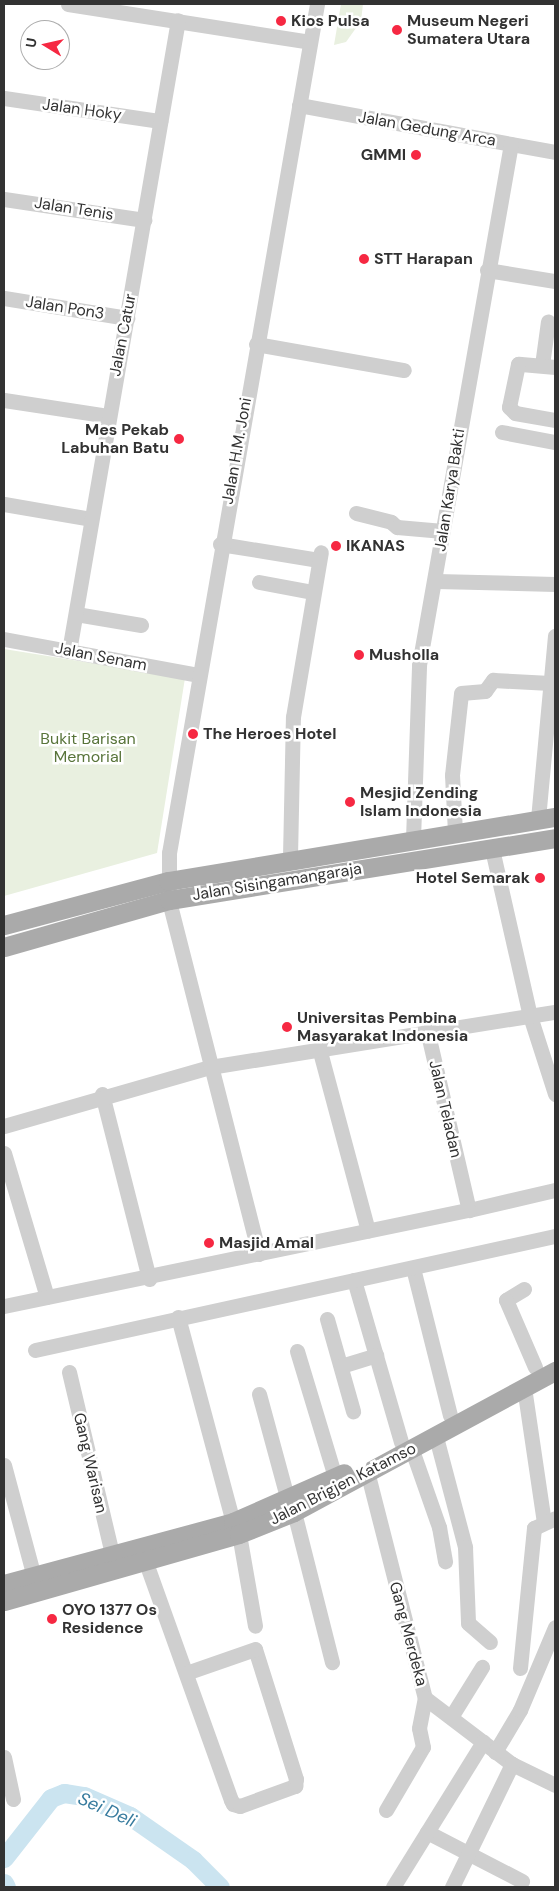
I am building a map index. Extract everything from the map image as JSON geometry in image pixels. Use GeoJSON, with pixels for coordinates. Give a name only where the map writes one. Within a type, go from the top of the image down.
{"type":"FeatureCollection","features":[{"type":"Feature","properties":{"kind":"main road","name":"Jalan Sisingamangaraja"},"geometry":{"type":"LineString","coordinates":[[4,925],[168,880],[290,857],[546,818]]}},
{"type":"Feature","properties":{"kind":"main road","name":"Jalan Sisingamangaraja"},"geometry":{"type":"LineString","coordinates":[[4,947],[169,900],[555,838]]}},
{"type":"Feature","properties":{"kind":"main road","name":"Jalan Brigjen Katamso"},"geometry":{"type":"LineString","coordinates":[[4,1601],[103,1562],[145,1560],[236,1528],[368,1475],[450,1415],[555,1357]]}},
{"type":"Feature","properties":{"kind":"main road","name":"Jalan Brigjen Katamso"},"geometry":{"type":"LineString","coordinates":[[291,1507],[335,1477],[406,1446],[436,1437],[524,1386],[555,1371]]}},
{"type":"Feature","properties":{"kind":"main road","name":"Jalan Brigjen Katamso"},"geometry":{"type":"LineString","coordinates":[[4,1584],[103,1562],[236,1528]]}},
{"type":"Feature","properties":{"kind":"street"},"geometry":{"type":"LineString","coordinates":[[68,4],[148,9],[178,20],[310,42]]}},
{"type":"Feature","properties":{"kind":"street","name":"Jalan H.M. Joni"},"geometry":{"type":"LineString","coordinates":[[260,1254],[210,1067],[169,900],[168,880],[170,839],[220,544],[317,4]]}},
{"type":"Feature","properties":{"kind":"street","name":"Jalan Catur"},"geometry":{"type":"LineString","coordinates":[[69,651],[108,416],[127,318],[178,20]]}},
{"type":"Feature","properties":{"kind":"street","name":"Jalan Hoky"},"geometry":{"type":"LineString","coordinates":[[4,98],[160,121]]}},
{"type":"Feature","properties":{"kind":"street","name":"Jalan Gedung Arca"},"geometry":{"type":"LineString","coordinates":[[299,105],[555,152]]}},
{"type":"Feature","properties":{"kind":"street","name":"Jalan Karya Bakti"},"geometry":{"type":"LineString","coordinates":[[413,839],[418,680],[487,270],[511,144]]}},
{"type":"Feature","properties":{"kind":"street","name":"Jalan Tenis"},"geometry":{"type":"LineString","coordinates":[[4,199],[144,220]]}},
{"type":"Feature","properties":{"kind":"street"},"geometry":{"type":"LineString","coordinates":[[487,270],[555,281]]}},
{"type":"Feature","properties":{"kind":"street","name":"Jalan Pon3"},"geometry":{"type":"LineString","coordinates":[[4,298],[127,318]]}},
{"type":"Feature","properties":{"kind":"street"},"geometry":{"type":"LineString","coordinates":[[548,321],[549,366],[518,364],[510,408],[515,413],[555,420]]}},
{"type":"Feature","properties":{"kind":"street"},"geometry":{"type":"LineString","coordinates":[[256,344],[404,370]]}},
{"type":"Feature","properties":{"kind":"street"},"geometry":{"type":"LineString","coordinates":[[4,400],[108,416]]}},
{"type":"Feature","properties":{"kind":"street"},"geometry":{"type":"LineString","coordinates":[[502,432],[555,442]]}},
{"type":"Feature","properties":{"kind":"street"},"geometry":{"type":"LineString","coordinates":[[4,504],[91,519]]}},
{"type":"Feature","properties":{"kind":"street"},"geometry":{"type":"LineString","coordinates":[[356,513],[391,522],[397,528],[443,531]]}},
{"type":"Feature","properties":{"kind":"street"},"geometry":{"type":"LineString","coordinates":[[220,544],[320,556],[293,717],[290,857]]}},
{"type":"Feature","properties":{"kind":"street"},"geometry":{"type":"LineString","coordinates":[[436,581],[555,584]]}},
{"type":"Feature","properties":{"kind":"street"},"geometry":{"type":"LineString","coordinates":[[259,582],[313,592]]}},
{"type":"Feature","properties":{"kind":"street"},"geometry":{"type":"LineString","coordinates":[[76,614],[141,625]]}},
{"type":"Feature","properties":{"kind":"street"},"geometry":{"type":"LineString","coordinates":[[546,818],[550,683],[555,636]]}},
{"type":"Feature","properties":{"kind":"street","name":"Jalan Senam"},"geometry":{"type":"LineString","coordinates":[[4,639],[198,675]]}},
{"type":"Feature","properties":{"kind":"street"},"geometry":{"type":"LineString","coordinates":[[455,832],[452,776],[459,695],[486,691],[492,680],[550,683]]}},
{"type":"Feature","properties":{"kind":"street"},"geometry":{"type":"LineString","coordinates":[[492,849],[530,1016],[555,1094]]}},
{"type":"Feature","properties":{"kind":"street"},"geometry":{"type":"LineString","coordinates":[[4,1126],[102,1094],[210,1067],[427,1030],[555,1012]]}},
{"type":"Feature","properties":{"kind":"street","name":"Jalan Teladan"},"geometry":{"type":"LineString","coordinates":[[427,1030],[469,1210]]}},
{"type":"Feature","properties":{"kind":"street"},"geometry":{"type":"LineString","coordinates":[[319,1048],[368,1231]]}},
{"type":"Feature","properties":{"kind":"street"},"geometry":{"type":"LineString","coordinates":[[102,1094],[149,1279]]}},
{"type":"Feature","properties":{"kind":"street"},"geometry":{"type":"LineString","coordinates":[[4,1153],[47,1297]]}},
{"type":"Feature","properties":{"kind":"street"},"geometry":{"type":"LineString","coordinates":[[4,1306],[149,1279],[486,1207],[555,1190]]}},
{"type":"Feature","properties":{"kind":"street"},"geometry":{"type":"LineString","coordinates":[[35,1350],[178,1317],[354,1280],[408,1265],[414,1268],[555,1236]]}},
{"type":"Feature","properties":{"kind":"street"},"geometry":{"type":"LineString","coordinates":[[414,1268],[450,1415]]}},
{"type":"Feature","properties":{"kind":"street"},"geometry":{"type":"LineString","coordinates":[[354,1280],[406,1446],[437,1519],[445,1561]]}},
{"type":"Feature","properties":{"kind":"street"},"geometry":{"type":"LineString","coordinates":[[524,1289],[506,1300],[535,1367]]}},
{"type":"Feature","properties":{"kind":"street"},"geometry":{"type":"LineString","coordinates":[[178,1317],[236,1528],[255,1626]]}},
{"type":"Feature","properties":{"kind":"street"},"geometry":{"type":"LineString","coordinates":[[327,1319],[353,1411]]}},
{"type":"Feature","properties":{"kind":"street"},"geometry":{"type":"LineString","coordinates":[[297,1351],[335,1477]]}},
{"type":"Feature","properties":{"kind":"street"},"geometry":{"type":"LineString","coordinates":[[341,1366],[376,1355]]}},
{"type":"Feature","properties":{"kind":"street","name":"Gang Warisan"},"geometry":{"type":"LineString","coordinates":[[69,1372],[103,1562]]}},
{"type":"Feature","properties":{"kind":"street"},"geometry":{"type":"LineString","coordinates":[[520,1668],[532,1537],[534,1528],[550,1520],[524,1386]]}},
{"type":"Feature","properties":{"kind":"street"},"geometry":{"type":"LineString","coordinates":[[259,1394],[332,1662]]}},
{"type":"Feature","properties":{"kind":"street"},"geometry":{"type":"LineString","coordinates":[[436,1437],[465,1546],[468,1624],[490,1642]]}},
{"type":"Feature","properties":{"kind":"street"},"geometry":{"type":"LineString","coordinates":[[4,1465],[34,1577]]}},
{"type":"Feature","properties":{"kind":"street","name":"Gang Merdeka"},"geometry":{"type":"LineString","coordinates":[[368,1475],[425,1698],[512,1764],[555,1786]]}},
{"type":"Feature","properties":{"kind":"street"},"geometry":{"type":"LineString","coordinates":[[145,1560],[233,1804],[240,1806],[294,1786],[296,1779],[255,1649],[186,1673]]}},
{"type":"Feature","properties":{"kind":"street"},"geometry":{"type":"LineString","coordinates":[[495,1752],[520,1710],[555,1628]]}},
{"type":"Feature","properties":{"kind":"street"},"geometry":{"type":"LineString","coordinates":[[450,1717],[482,1667]]}},
{"type":"Feature","properties":{"kind":"street"},"geometry":{"type":"LineString","coordinates":[[386,1810],[423,1747],[419,1725],[425,1698]]}},
{"type":"Feature","properties":{"kind":"street"},"geometry":{"type":"LineString","coordinates":[[393,1887],[483,1742]]}},
{"type":"Feature","properties":{"kind":"street"},"geometry":{"type":"LineString","coordinates":[[4,1757],[12,1799]]}},
{"type":"Feature","properties":{"kind":"street"},"geometry":{"type":"LineString","coordinates":[[452,1887],[468,1850],[512,1764]]}},
{"type":"Feature","properties":{"kind":"street"},"geometry":{"type":"LineString","coordinates":[[427,1832],[468,1850],[522,1881]]}},
{"type":"Feature","properties":{"kind":"green space"},"geometry":{"type":"Polygon","coordinates":[[[341,4],[363,4],[361,21],[346,42],[334,45],[341,4]]]}},
{"type":"Feature","properties":{"kind":"green space","name":"Bukit Barisan Memorial"},"geometry":{"type":"Polygon","coordinates":[[[4,649],[185,678],[157,853],[4,896],[4,649]]]}},
{"type":"Feature","properties":{"kind":"waterway","name":"Sei Deli"},"geometry":{"type":"LineString","coordinates":[[4,1858],[51,1798],[64,1793],[84,1796],[130,1816],[193,1860],[220,1887]]}},
{"type":"Feature","properties":{"kind":"waterway","name":"Sei Deli"},"geometry":{"type":"LineString","coordinates":[[4,1883],[6,1887]]}},
{"type":"Feature","properties":{"kind":"place","name":"Kios Pulsa"},"geometry":{"type":"Point","coordinates":[281,21]}},
{"type":"Feature","properties":{"kind":"place","name":"Museum Negeri Sumatera Utara"},"geometry":{"type":"Point","coordinates":[397,30]}},
{"type":"Feature","properties":{"kind":"place","name":"GMMI"},"geometry":{"type":"Point","coordinates":[416,155]}},
{"type":"Feature","properties":{"kind":"place","name":"STT Harapan"},"geometry":{"type":"Point","coordinates":[364,259]}},
{"type":"Feature","properties":{"kind":"place","name":"Mes Pekab Labuhan Batu"},"geometry":{"type":"Point","coordinates":[179,439]}},
{"type":"Feature","properties":{"kind":"place","name":"IKANAS"},"geometry":{"type":"Point","coordinates":[336,546]}},
{"type":"Feature","properties":{"kind":"place","name":"Musholla"},"geometry":{"type":"Point","coordinates":[359,655]}},
{"type":"Feature","properties":{"kind":"place","name":"The Heroes Hotel"},"geometry":{"type":"Point","coordinates":[193,734]}},
{"type":"Feature","properties":{"kind":"place","name":"Mesjid Zending Islam Indonesia"},"geometry":{"type":"Point","coordinates":[350,802]}},
{"type":"Feature","properties":{"kind":"place","name":"Hotel Semarak"},"geometry":{"type":"Point","coordinates":[540,878]}},
{"type":"Feature","properties":{"kind":"place","name":"Universitas Pembina Masyarakat Indonesia"},"geometry":{"type":"Point","coordinates":[287,1027]}},
{"type":"Feature","properties":{"kind":"place","name":"Masjid Amal"},"geometry":{"type":"Point","coordinates":[209,1243]}},
{"type":"Feature","properties":{"kind":"place","name":"OYO 1377 Os Residence"},"geometry":{"type":"Point","coordinates":[52,1619]}}]}
